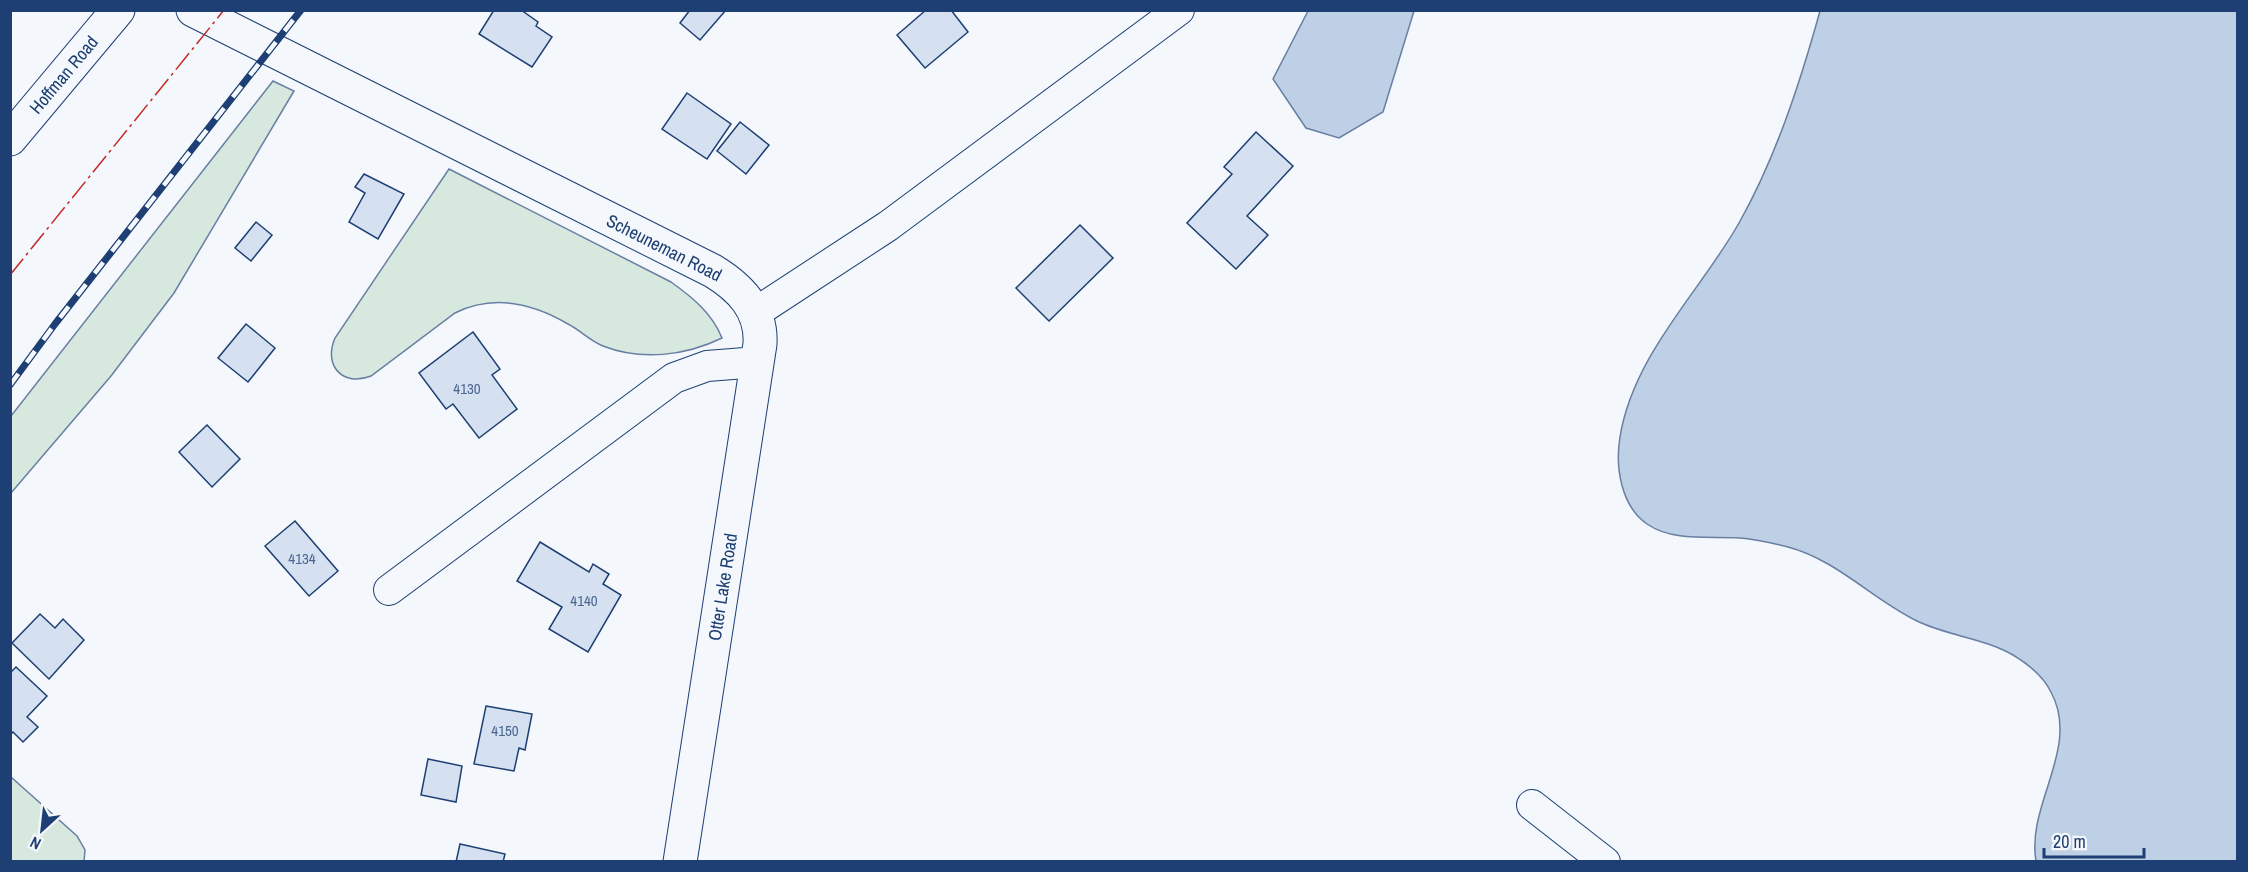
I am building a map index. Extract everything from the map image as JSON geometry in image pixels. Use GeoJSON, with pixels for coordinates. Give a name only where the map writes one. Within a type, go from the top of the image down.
{"type":"FeatureCollection","features":[{"type":"Feature","properties":{"kind":"street","name":"Hoffman Road"},"geometry":{"type":"LineString","coordinates":[[10,139],[118,10]]}},
{"type":"Feature","properties":{"kind":"street","name":"Scheuneman Road"},"geometry":{"type":"LineString","coordinates":[[193,10],[713,271],[743,294],[755,313]]}},
{"type":"Feature","properties":{"kind":"street"},"geometry":{"type":"LineString","coordinates":[[755,313],[888,226],[1179,10]]}},
{"type":"Feature","properties":{"kind":"street","name":"Otter Lake Road"},"geometry":{"type":"LineString","coordinates":[[681,861],[758,362],[761,333],[755,313]]}},
{"type":"Feature","properties":{"kind":"street"},"geometry":{"type":"LineString","coordinates":[[389,590],[674,378],[707,366],[758,362]]}},
{"type":"Feature","properties":{"kind":"street"},"geometry":{"type":"LineString","coordinates":[[1532,805],[1605,861]]}},
{"type":"Feature","properties":{"kind":"shaded area"},"geometry":{"type":"Polygon","coordinates":[[[273,81],[294,91],[174,293],[111,376],[11,493],[11,416],[273,81]]]}},
{"type":"Feature","properties":{"kind":"shaded area"},"geometry":{"type":"Polygon","coordinates":[[[449,169],[671,282],[707,313],[722,338],[678,352],[632,354],[598,344],[572,326],[526,306],[484,304],[455,313],[371,376],[352,379],[344,376],[338,372],[332,357],[335,338],[449,169]]]}},
{"type":"Feature","properties":{"kind":"shaded area"},"geometry":{"type":"Polygon","coordinates":[[[11,777],[77,836],[85,850],[84,861],[11,861],[11,777]]]}},
{"type":"Feature","properties":{"kind":"water"},"geometry":{"type":"Polygon","coordinates":[[[1308,11],[1414,11],[1383,112],[1339,138],[1306,128],[1273,79],[1308,11]]]}},
{"type":"Feature","properties":{"kind":"water"},"geometry":{"type":"Polygon","coordinates":[[[1820,11],[2237,11],[2237,861],[2036,861],[2035,840],[2038,818],[2057,755],[2060,734],[2059,713],[2051,692],[2035,671],[2002,649],[1917,621],[1838,570],[1806,553],[1752,539],[1668,534],[1647,524],[1631,507],[1622,485],[1618,461],[1620,437],[1627,407],[1653,351],[1723,249],[1752,198],[1786,119],[1820,11]]]}},
{"type":"Feature","properties":{"kind":"building"},"geometry":{"type":"Polygon","coordinates":[[[494,10],[521,10],[538,22],[536,26],[552,37],[532,67],[479,34],[494,10]]]}},
{"type":"Feature","properties":{"kind":"building"},"geometry":{"type":"Polygon","coordinates":[[[690,10],[726,10],[700,40],[680,23],[690,10]]]}},
{"type":"Feature","properties":{"kind":"building"},"geometry":{"type":"Polygon","coordinates":[[[926,10],[951,10],[968,32],[925,68],[897,35],[926,10]]]}},
{"type":"Feature","properties":{"kind":"building"},"geometry":{"type":"Polygon","coordinates":[[[687,93],[731,124],[707,159],[662,129],[687,93]]]}},
{"type":"Feature","properties":{"kind":"building"},"geometry":{"type":"Polygon","coordinates":[[[740,122],[769,145],[746,174],[717,151],[740,122]]]}},
{"type":"Feature","properties":{"kind":"building"},"geometry":{"type":"Polygon","coordinates":[[[1256,132],[1293,166],[1247,216],[1268,235],[1236,269],[1187,223],[1232,174],[1224,167],[1256,132]]]}},
{"type":"Feature","properties":{"kind":"building"},"geometry":{"type":"Polygon","coordinates":[[[364,174],[404,194],[378,239],[349,222],[365,193],[355,187],[364,174]]]}},
{"type":"Feature","properties":{"kind":"building"},"geometry":{"type":"Polygon","coordinates":[[[256,222],[272,235],[251,261],[235,248],[256,222]]]}},
{"type":"Feature","properties":{"kind":"building"},"geometry":{"type":"Polygon","coordinates":[[[1080,225],[1113,258],[1049,321],[1016,288],[1080,225]]]}},
{"type":"Feature","properties":{"kind":"building"},"geometry":{"type":"Polygon","coordinates":[[[246,324],[275,348],[248,382],[218,358],[246,324]]]}},
{"type":"Feature","properties":{"kind":"building"},"geometry":{"type":"Polygon","coordinates":[[[473,332],[500,369],[492,375],[517,409],[479,438],[453,404],[446,409],[419,373],[473,332]]]}},
{"type":"Feature","properties":{"kind":"building"},"geometry":{"type":"Polygon","coordinates":[[[207,425],[240,459],[212,487],[179,452],[207,425]]]}},
{"type":"Feature","properties":{"kind":"building"},"geometry":{"type":"Polygon","coordinates":[[[295,521],[338,571],[309,596],[265,546],[295,521]]]}},
{"type":"Feature","properties":{"kind":"building"},"geometry":{"type":"Polygon","coordinates":[[[540,542],[589,572],[593,564],[609,574],[603,584],[621,595],[588,652],[549,629],[562,607],[517,581],[540,542]]]}},
{"type":"Feature","properties":{"kind":"building"},"geometry":{"type":"Polygon","coordinates":[[[40,614],[55,628],[63,619],[84,640],[49,679],[12,643],[40,614]]]}},
{"type":"Feature","properties":{"kind":"building"},"geometry":{"type":"Polygon","coordinates":[[[16,667],[47,696],[27,717],[38,727],[23,742],[13,732],[10,735],[10,673],[16,667]]]}},
{"type":"Feature","properties":{"kind":"building"},"geometry":{"type":"Polygon","coordinates":[[[486,706],[532,714],[525,750],[519,748],[514,771],[474,764],[486,706]]]}},
{"type":"Feature","properties":{"kind":"building"},"geometry":{"type":"Polygon","coordinates":[[[428,759],[462,766],[456,802],[421,795],[428,759]]]}},
{"type":"Feature","properties":{"kind":"building"},"geometry":{"type":"Polygon","coordinates":[[[460,844],[505,854],[503,862],[456,862],[460,844]]]}},
{"type":"Feature","properties":{"kind":"railway"},"geometry":{"type":"LineString","coordinates":[[10,385],[55,324],[301,10]]}},
{"type":"Feature","properties":{"kind":"power"},"geometry":{"type":"LineString","coordinates":[[10,275],[224,10]]}}]}
